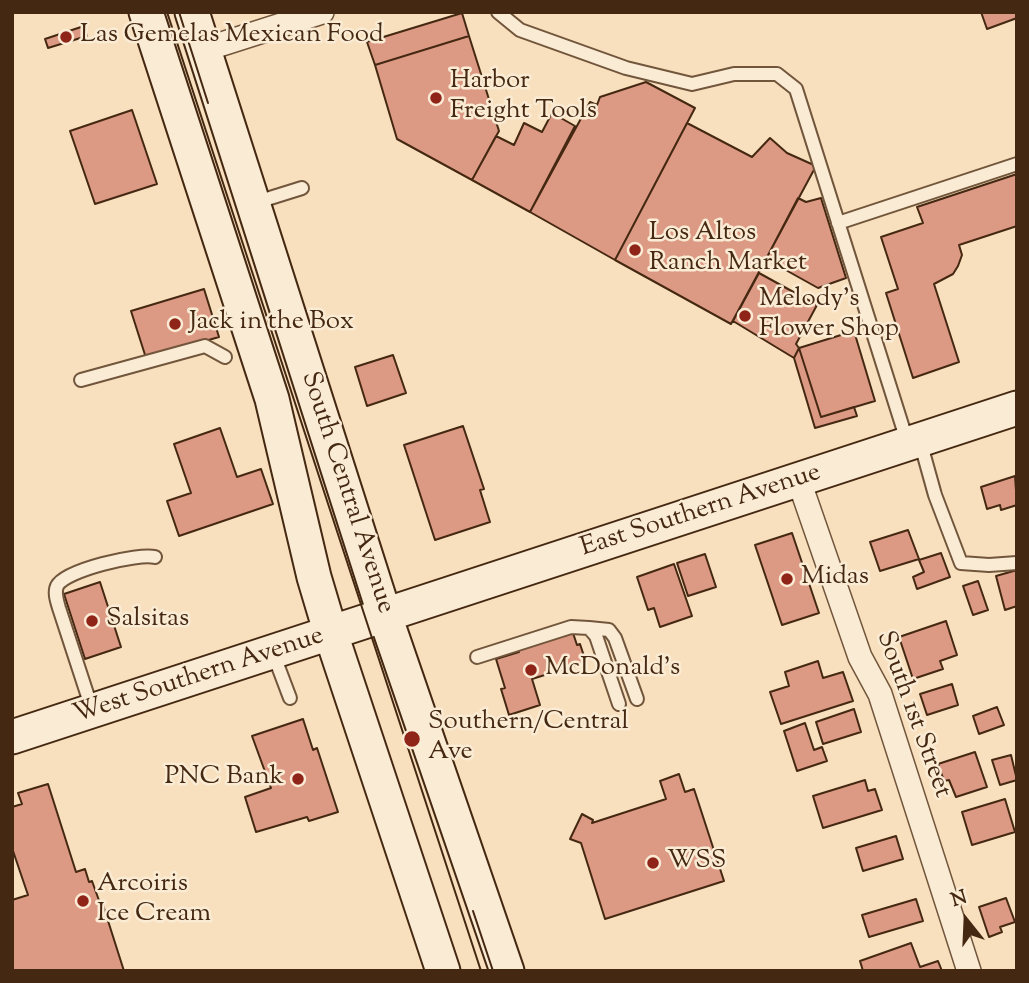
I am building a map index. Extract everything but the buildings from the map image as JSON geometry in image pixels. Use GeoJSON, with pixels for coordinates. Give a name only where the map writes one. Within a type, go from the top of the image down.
{"type":"FeatureCollection","features":[{"type":"Feature","properties":{"kind":"main road","name":"South Central Avenue"},"geometry":{"type":"LineString","coordinates":[[146,12],[272,399],[314,577],[331,634],[443,971]]}},
{"type":"Feature","properties":{"kind":"main road","name":"South Central Avenue"},"geometry":{"type":"LineString","coordinates":[[192,12],[385,616],[507,971]]}},
{"type":"Feature","properties":{"kind":"main road","name":"East Southern Avenue"},"geometry":{"type":"LineString","coordinates":[[385,616],[1017,408]]}},
{"type":"Feature","properties":{"kind":"main road","name":"West Southern Avenue"},"geometry":{"type":"LineString","coordinates":[[12,737],[385,616]]}},
{"type":"Feature","properties":{"kind":"street"},"geometry":{"type":"LineString","coordinates":[[203,50],[322,12]]}},
{"type":"Feature","properties":{"kind":"street","name":"South 1st Street"},"geometry":{"type":"LineString","coordinates":[[799,481],[860,657],[880,694],[969,971]]}},
{"type":"Feature","properties":{"kind":"lane"},"geometry":{"type":"LineString","coordinates":[[498,12],[520,30],[626,68],[692,84],[734,74],[777,74],[796,89],[838,223],[914,442],[961,563],[1017,564]]}},
{"type":"Feature","properties":{"kind":"lane"},"geometry":{"type":"LineString","coordinates":[[838,223],[1017,164]]}},
{"type":"Feature","properties":{"kind":"lane"},"geometry":{"type":"LineString","coordinates":[[253,203],[302,188]]}},
{"type":"Feature","properties":{"kind":"lane"},"geometry":{"type":"LineString","coordinates":[[81,380],[205,346],[225,357]]}},
{"type":"Feature","properties":{"kind":"lane"},"geometry":{"type":"LineString","coordinates":[[93,711],[59,608],[55,592],[58,584],[65,578],[99,566],[141,555],[155,556]]}},
{"type":"Feature","properties":{"kind":"lane"},"geometry":{"type":"LineString","coordinates":[[477,657],[571,627],[609,630],[615,638],[637,699]]}},
{"type":"Feature","properties":{"kind":"lane"},"geometry":{"type":"LineString","coordinates":[[589,628],[596,636],[619,704]]}},
{"type":"Feature","properties":{"kind":"lane"},"geometry":{"type":"LineString","coordinates":[[273,653],[290,698]]}},
{"type":"Feature","properties":{"kind":"tram line"},"geometry":{"type":"LineString","coordinates":[[167,12],[481,971]]}},
{"type":"Feature","properties":{"kind":"tram line"},"geometry":{"type":"LineString","coordinates":[[179,12],[208,103]]}},
{"type":"Feature","properties":{"kind":"tram line"},"geometry":{"type":"LineString","coordinates":[[473,911],[493,971]]}},
{"type":"Feature","properties":{"kind":"place","name":"Las Gemelas Mexican Food"},"geometry":{"type":"Point","coordinates":[66,37]}},
{"type":"Feature","properties":{"kind":"place","name":"Harbor Freight Tools"},"geometry":{"type":"Point","coordinates":[436,98]}},
{"type":"Feature","properties":{"kind":"place","name":"Los Altos Ranch Market"},"geometry":{"type":"Point","coordinates":[635,250]}},
{"type":"Feature","properties":{"kind":"place","name":"Melody's Flower Shop"},"geometry":{"type":"Point","coordinates":[745,316]}},
{"type":"Feature","properties":{"kind":"place","name":"Jack in the Box"},"geometry":{"type":"Point","coordinates":[175,324]}},
{"type":"Feature","properties":{"kind":"place","name":"Midas"},"geometry":{"type":"Point","coordinates":[787,579]}},
{"type":"Feature","properties":{"kind":"place","name":"Salsitas"},"geometry":{"type":"Point","coordinates":[92,621]}},
{"type":"Feature","properties":{"kind":"place","name":"McDonald's"},"geometry":{"type":"Point","coordinates":[531,670]}},
{"type":"Feature","properties":{"kind":"place","name":"Southern/Central Ave"},"geometry":{"type":"Point","coordinates":[412,739]}},
{"type":"Feature","properties":{"kind":"place","name":"PNC Bank"},"geometry":{"type":"Point","coordinates":[298,779]}},
{"type":"Feature","properties":{"kind":"place","name":"WSS"},"geometry":{"type":"Point","coordinates":[653,863]}},
{"type":"Feature","properties":{"kind":"place","name":"Arcoiris Ice Cream"},"geometry":{"type":"Point","coordinates":[83,901]}}]}
